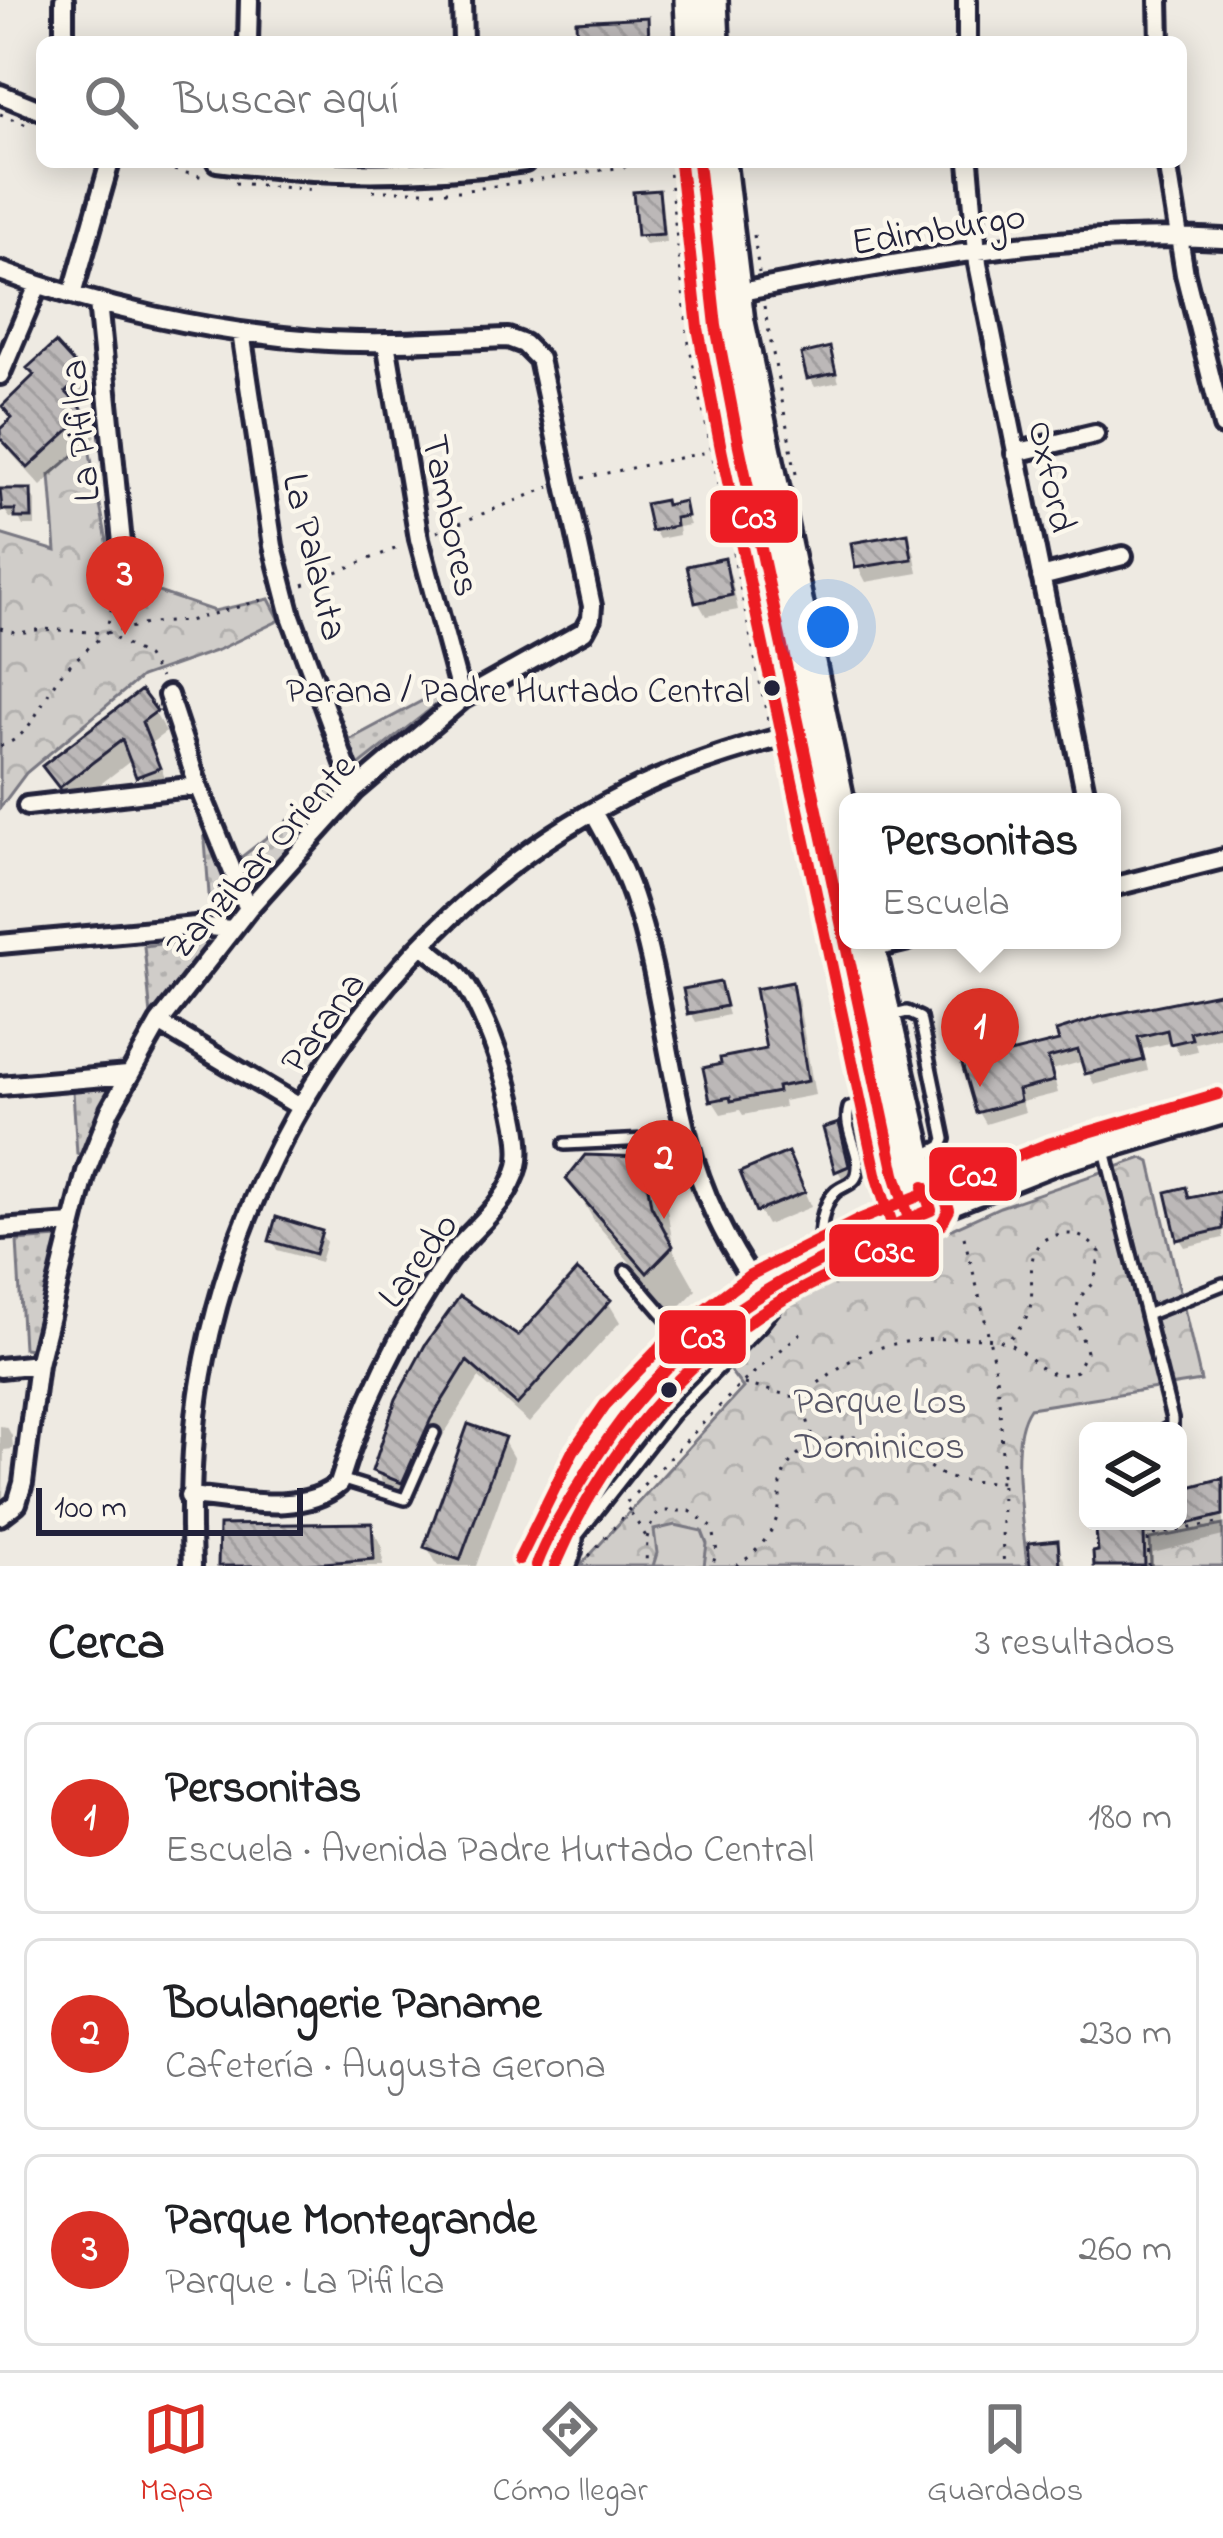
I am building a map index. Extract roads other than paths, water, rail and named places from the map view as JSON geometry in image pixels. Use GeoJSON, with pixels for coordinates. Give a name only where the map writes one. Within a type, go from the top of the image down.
{"type":"FeatureCollection","features":[{"type":"Feature","properties":{"kind":"main road"},"geometry":{"type":"LineString","coordinates":[[689,0],[692,36]]}},
{"type":"Feature","properties":{"kind":"main road"},"geometry":{"type":"LineString","coordinates":[[713,0],[716,36]]}},
{"type":"Feature","properties":{"kind":"main road"},"geometry":{"type":"LineString","coordinates":[[699,168],[716,326],[839,914]]}},
{"type":"Feature","properties":{"kind":"main road"},"geometry":{"type":"LineString","coordinates":[[722,168],[839,793]]}},
{"type":"Feature","properties":{"kind":"main road"},"geometry":{"type":"LineString","coordinates":[[847,949],[880,1099],[920,1214]]}},
{"type":"Feature","properties":{"kind":"main road"},"geometry":{"type":"LineString","coordinates":[[871,949],[918,1160],[920,1214]]}},
{"type":"Feature","properties":{"kind":"main road"},"geometry":{"type":"LineString","coordinates":[[536,1566],[590,1460],[620,1416],[689,1343],[759,1290],[814,1260],[920,1214],[1104,1145],[1223,1112]]}},
{"type":"Feature","properties":{"kind":"main road"},"geometry":{"type":"LineString","coordinates":[[569,1561],[571,1497]]}},
{"type":"Feature","properties":{"kind":"street"},"geometry":{"type":"LineString","coordinates":[[64,0],[64,36]]}},
{"type":"Feature","properties":{"kind":"street"},"geometry":{"type":"LineString","coordinates":[[248,36],[249,0]]}},
{"type":"Feature","properties":{"kind":"street"},"geometry":{"type":"LineString","coordinates":[[462,0],[463,36]]}},
{"type":"Feature","properties":{"kind":"street"},"geometry":{"type":"LineString","coordinates":[[967,0],[967,36]]}},
{"type":"Feature","properties":{"kind":"street"},"geometry":{"type":"LineString","coordinates":[[1159,0],[1160,36]]}},
{"type":"Feature","properties":{"kind":"street"},"geometry":{"type":"LineString","coordinates":[[0,94],[36,108]]}},
{"type":"Feature","properties":{"kind":"street"},"geometry":{"type":"LineString","coordinates":[[72,295],[108,168]]}},
{"type":"Feature","properties":{"kind":"street"},"geometry":{"type":"LineString","coordinates":[[283,168],[327,173],[426,168]]}},
{"type":"Feature","properties":{"kind":"street","name":"Oxford"},"geometry":{"type":"LineString","coordinates":[[969,168],[976,253],[1086,793]]}},
{"type":"Feature","properties":{"kind":"street"},"geometry":{"type":"LineString","coordinates":[[1168,168],[1178,236],[1223,426]]}},
{"type":"Feature","properties":{"kind":"street","name":"Edimburgo"},"geometry":{"type":"LineString","coordinates":[[748,290],[1072,242],[1178,236],[1223,239]]}},
{"type":"Feature","properties":{"kind":"street","name":"Zanzibar Oriente"},"geometry":{"type":"LineString","coordinates":[[0,272],[98,302],[241,332],[386,342],[508,338],[524,344],[539,359],[592,606],[584,631],[462,699],[355,790],[248,909],[159,1023],[128,1075],[95,1147],[38,1364],[23,1483],[17,1503],[0,1516]]}},
{"type":"Feature","properties":{"kind":"street"},"geometry":{"type":"LineString","coordinates":[[0,375],[38,285]]}},
{"type":"Feature","properties":{"kind":"street","name":"La Pifilca"},"geometry":{"type":"LineString","coordinates":[[98,302],[123,553]]}},
{"type":"Feature","properties":{"kind":"street","name":"La Palauta"},"geometry":{"type":"LineString","coordinates":[[241,332],[284,592],[355,790]]}},
{"type":"Feature","properties":{"kind":"street","name":"Tambores"},"geometry":{"type":"LineString","coordinates":[[386,342],[419,539],[462,699]]}},
{"type":"Feature","properties":{"kind":"street"},"geometry":{"type":"LineString","coordinates":[[1015,453],[1095,434]]}},
{"type":"Feature","properties":{"kind":"street"},"geometry":{"type":"LineString","coordinates":[[1041,577],[1123,556]]}},
{"type":"Feature","properties":{"kind":"street"},"geometry":{"type":"LineString","coordinates":[[168,695],[198,786],[248,909]]}},
{"type":"Feature","properties":{"kind":"street","name":"Parana"},"geometry":{"type":"LineString","coordinates":[[192,1566],[189,1496],[200,1383],[226,1272],[259,1187],[300,1106],[369,1006],[423,946],[504,873],[593,812],[685,768],[799,733]]}},
{"type":"Feature","properties":{"kind":"street"},"geometry":{"type":"LineString","coordinates":[[27,806],[198,786]]}},
{"type":"Feature","properties":{"kind":"street"},"geometry":{"type":"LineString","coordinates":[[593,812],[621,865],[650,955],[687,1138],[718,1220],[759,1290]]}},
{"type":"Feature","properties":{"kind":"street"},"geometry":{"type":"LineString","coordinates":[[1121,885],[1223,859]]}},
{"type":"Feature","properties":{"kind":"street"},"geometry":{"type":"LineString","coordinates":[[0,944],[196,926],[232,929]]}},
{"type":"Feature","properties":{"kind":"street","name":"Laredo"},"geometry":{"type":"LineString","coordinates":[[340,1479],[376,1383],[408,1321],[451,1256],[492,1214],[520,1161],[517,1124],[480,1009],[459,975],[423,946]]}},
{"type":"Feature","properties":{"kind":"street"},"geometry":{"type":"LineString","coordinates":[[159,1023],[300,1106]]}},
{"type":"Feature","properties":{"kind":"street"},"geometry":{"type":"LineString","coordinates":[[0,1085],[128,1075]]}},
{"type":"Feature","properties":{"kind":"street"},"geometry":{"type":"LineString","coordinates":[[0,1229],[72,1224]]}},
{"type":"Feature","properties":{"kind":"street"},"geometry":{"type":"LineString","coordinates":[[0,1367],[38,1364]]}},
{"type":"Feature","properties":{"kind":"street"},"geometry":{"type":"LineString","coordinates":[[189,1496],[293,1503],[325,1496],[340,1479]]}},
{"type":"Feature","properties":{"kind":"lane"},"geometry":{"type":"LineString","coordinates":[[569,1561],[673,1414],[762,1324],[814,1260],[832,1194],[854,1181],[858,1172],[846,1117],[849,1108],[880,1099]]}},
{"type":"Feature","properties":{"kind":"lane"},"geometry":{"type":"LineString","coordinates":[[565,1144],[687,1138]]}},
{"type":"Feature","properties":{"kind":"lane"},"geometry":{"type":"LineString","coordinates":[[1104,1145],[1172,1422]]}},
{"type":"Feature","properties":{"kind":"lane"},"geometry":{"type":"LineString","coordinates":[[626,1271],[689,1343]]}},
{"type":"Feature","properties":{"kind":"lane"},"geometry":{"type":"LineString","coordinates":[[1146,1315],[1223,1284]]}},
{"type":"Feature","properties":{"kind":"lane"},"geometry":{"type":"LineString","coordinates":[[340,1479],[405,1499],[434,1433]]}},
{"type":"Feature","properties":{"kind":"place","name":"Parque Montegrande"},"geometry":{"type":"Point","coordinates":[125,635]}},
{"type":"Feature","properties":{"kind":"place","name":"Parana / Padre Hurtado Central"},"geometry":{"type":"Point","coordinates":[772,688]}},
{"type":"Feature","properties":{"kind":"place","name":"Personitas"},"geometry":{"type":"Point","coordinates":[980,1087]}},
{"type":"Feature","properties":{"kind":"place","name":"Boulangerie Paname"},"geometry":{"type":"Point","coordinates":[664,1219]}},
{"type":"Feature","properties":{"kind":"park label","name":"Parque Los Dominicos"},"geometry":{"type":"Point","coordinates":[880,1422]}}]}
